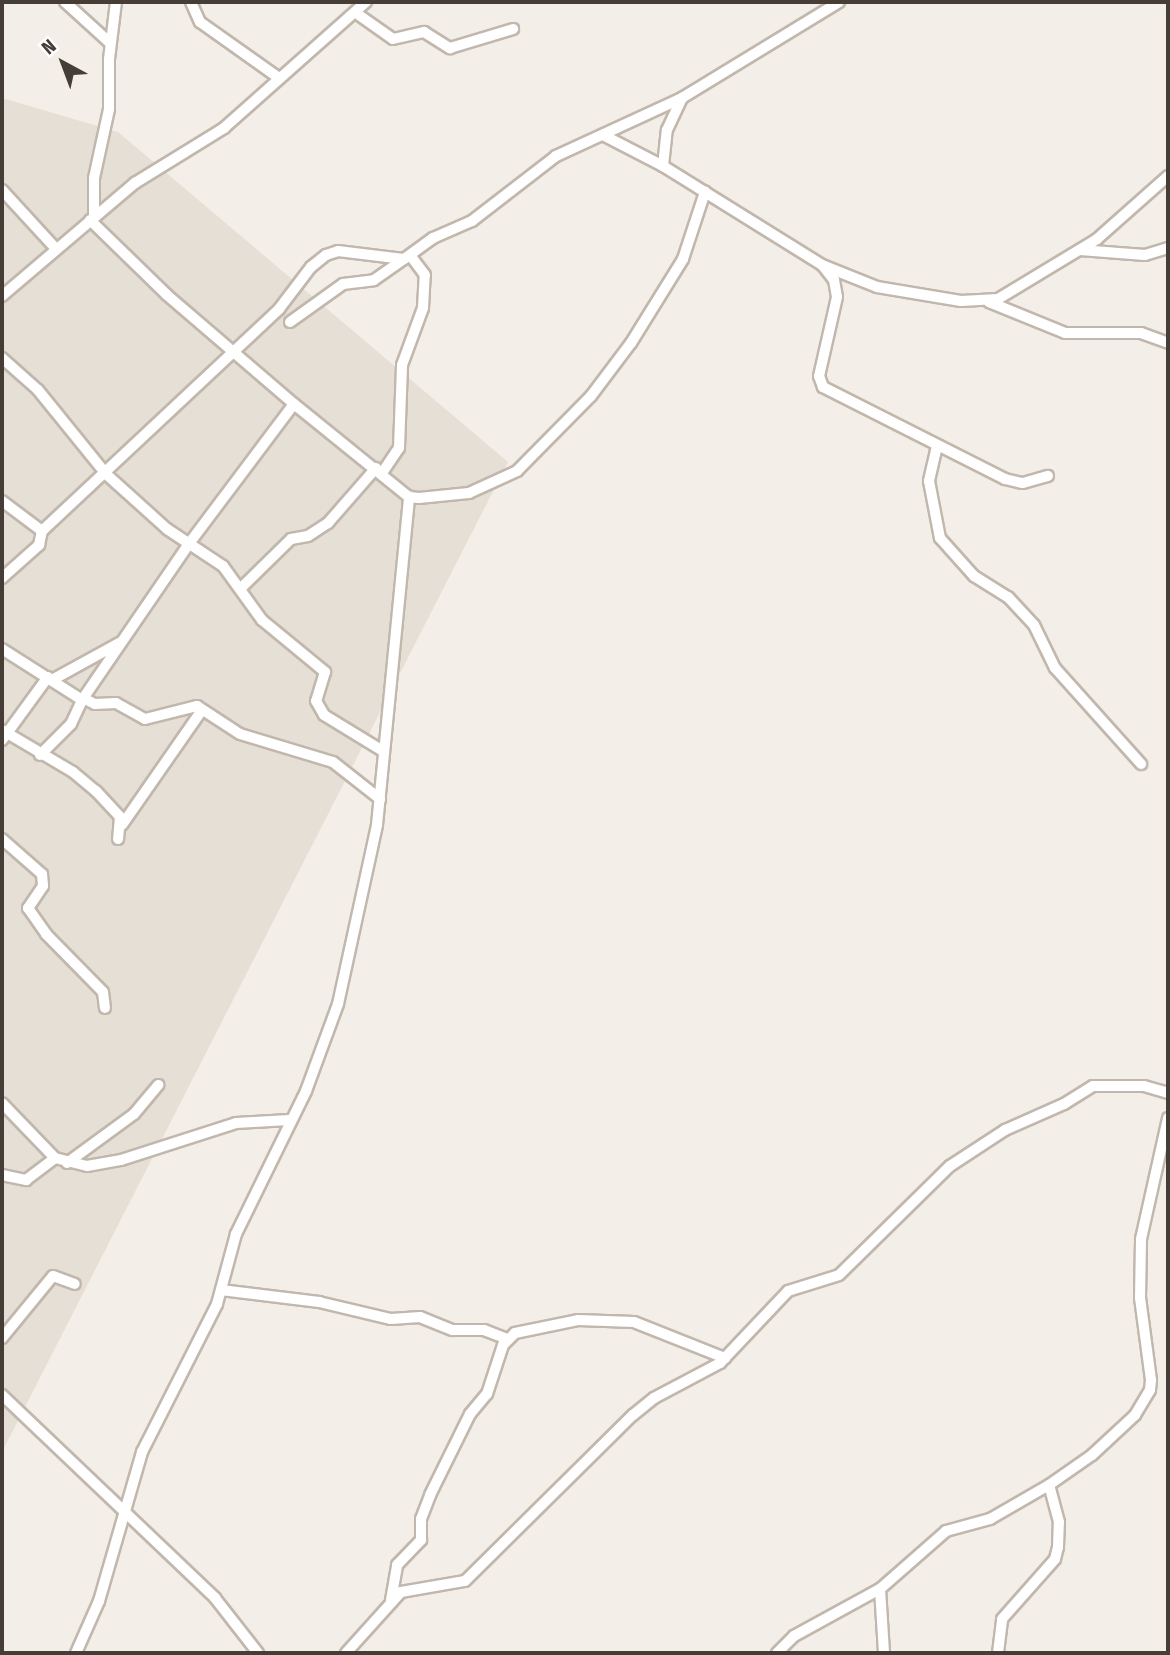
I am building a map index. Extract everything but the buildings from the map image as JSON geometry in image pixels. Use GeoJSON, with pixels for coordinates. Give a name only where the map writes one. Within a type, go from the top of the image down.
{"type":"FeatureCollection","features":[{"type":"Feature","properties":{"kind":"street"},"geometry":{"type":"LineString","coordinates":[[65,2],[110,43]]}},
{"type":"Feature","properties":{"kind":"street"},"geometry":{"type":"LineString","coordinates":[[116,2],[110,43],[109,109],[94,178],[92,218],[233,351],[409,497],[469,493],[500,481],[530,461],[614,368],[661,298],[683,259],[705,192]]}},
{"type":"Feature","properties":{"kind":"street"},"geometry":{"type":"LineString","coordinates":[[2,296],[135,183],[215,135],[366,2]]}},
{"type":"Feature","properties":{"kind":"street"},"geometry":{"type":"LineString","coordinates":[[290,322],[343,284],[374,280],[433,238],[472,221],[556,156],[682,98],[839,2]]}},
{"type":"Feature","properties":{"kind":"street"},"geometry":{"type":"LineString","coordinates":[[188,4],[200,22],[279,78]]}},
{"type":"Feature","properties":{"kind":"street"},"geometry":{"type":"LineString","coordinates":[[356,13],[393,39],[424,32],[450,48],[513,29]]}},
{"type":"Feature","properties":{"kind":"street"},"geometry":{"type":"LineString","coordinates":[[663,166],[665,137],[682,98]]}},
{"type":"Feature","properties":{"kind":"street"},"geometry":{"type":"LineString","coordinates":[[603,135],[663,166],[822,265],[877,287],[989,302],[1065,333],[1151,334],[1168,343]]}},
{"type":"Feature","properties":{"kind":"street"},"geometry":{"type":"LineString","coordinates":[[989,302],[1111,229],[1168,176]]}},
{"type":"Feature","properties":{"kind":"street"},"geometry":{"type":"LineString","coordinates":[[2,190],[57,249]]}},
{"type":"Feature","properties":{"kind":"street"},"geometry":{"type":"LineString","coordinates":[[1076,250],[1145,255],[1168,248]]}},
{"type":"Feature","properties":{"kind":"street"},"geometry":{"type":"LineString","coordinates":[[2,578],[39,545],[43,531],[279,309],[311,267],[338,251],[407,257],[425,275],[423,307],[402,365],[399,448],[328,523],[308,536],[291,539],[241,588]]}},
{"type":"Feature","properties":{"kind":"street"},"geometry":{"type":"LineString","coordinates":[[822,265],[834,279],[837,298],[820,383],[827,391],[1014,482],[1048,476]]}},
{"type":"Feature","properties":{"kind":"street"},"geometry":{"type":"LineString","coordinates":[[2,358],[38,390],[106,474],[188,545],[223,566],[262,620],[325,672],[317,695],[319,709],[356,738],[383,751]]}},
{"type":"Feature","properties":{"kind":"street"},"geometry":{"type":"LineString","coordinates":[[40,755],[71,724],[83,699],[188,545],[294,404]]}},
{"type":"Feature","properties":{"kind":"street"},"geometry":{"type":"LineString","coordinates":[[937,446],[929,481],[940,538],[974,576],[1008,597],[1034,625],[1055,668],[1141,764]]}},
{"type":"Feature","properties":{"kind":"street"},"geometry":{"type":"LineString","coordinates":[[76,1653],[99,1601],[142,1452],[221,1290],[236,1234],[320,1060],[338,1004],[380,799],[409,497]]}},
{"type":"Feature","properties":{"kind":"street"},"geometry":{"type":"LineString","coordinates":[[2,501],[43,531]]}},
{"type":"Feature","properties":{"kind":"street"},"geometry":{"type":"LineString","coordinates":[[120,643],[50,679],[3,734],[83,779],[114,809],[122,824]]}},
{"type":"Feature","properties":{"kind":"street"},"geometry":{"type":"LineString","coordinates":[[2,649],[83,699],[95,704],[116,703],[145,719],[191,705],[240,734],[333,762],[380,799]]}},
{"type":"Feature","properties":{"kind":"street"},"geometry":{"type":"LineString","coordinates":[[118,839],[122,824],[135,811],[202,710]]}},
{"type":"Feature","properties":{"kind":"street"},"geometry":{"type":"LineString","coordinates":[[2,839],[42,874],[43,886],[28,908],[53,942],[103,992],[105,1008]]}},
{"type":"Feature","properties":{"kind":"street"},"geometry":{"type":"LineString","coordinates":[[67,1163],[134,1114],[158,1085]]}},
{"type":"Feature","properties":{"kind":"street"},"geometry":{"type":"LineString","coordinates":[[346,1653],[391,1600],[410,1589],[466,1581],[633,1415],[654,1398],[687,1384],[725,1358],[788,1291],[839,1275],[940,1174],[1005,1130],[1093,1086],[1133,1085],[1168,1093]]}},
{"type":"Feature","properties":{"kind":"street"},"geometry":{"type":"LineString","coordinates":[[2,1103],[55,1158],[67,1163],[100,1166],[236,1123],[289,1120]]}},
{"type":"Feature","properties":{"kind":"street"},"geometry":{"type":"LineString","coordinates":[[777,1653],[794,1636],[880,1589],[946,1531],[990,1519],[1049,1485],[1120,1431],[1150,1390],[1139,1271],[1168,1118]]}},
{"type":"Feature","properties":{"kind":"street"},"geometry":{"type":"LineString","coordinates":[[2,1175],[26,1180],[55,1158]]}},
{"type":"Feature","properties":{"kind":"street"},"geometry":{"type":"LineString","coordinates":[[2,1338],[53,1276],[75,1283]]}},
{"type":"Feature","properties":{"kind":"street"},"geometry":{"type":"LineString","coordinates":[[221,1290],[319,1302],[391,1319],[420,1317],[453,1330],[484,1329],[508,1339]]}},
{"type":"Feature","properties":{"kind":"street"},"geometry":{"type":"LineString","coordinates":[[391,1600],[391,1582],[397,1565],[421,1540],[421,1520],[430,1495],[470,1414],[487,1394],[491,1373],[508,1339],[519,1331],[578,1320],[634,1322],[725,1358]]}},
{"type":"Feature","properties":{"kind":"street"},"geometry":{"type":"LineString","coordinates":[[2,1395],[51,1437],[122,1514],[215,1598],[258,1653]]}},
{"type":"Feature","properties":{"kind":"street"},"geometry":{"type":"LineString","coordinates":[[998,1653],[1002,1619],[1055,1559],[1059,1522],[1049,1485]]}},
{"type":"Feature","properties":{"kind":"street"},"geometry":{"type":"LineString","coordinates":[[880,1589],[884,1653]]}},
{"type":"Feature","properties":{"kind":"shaded area"},"geometry":{"type":"Polygon","coordinates":[[[2,98],[118,132],[508,462],[2,1452],[2,98]]]}}]}
